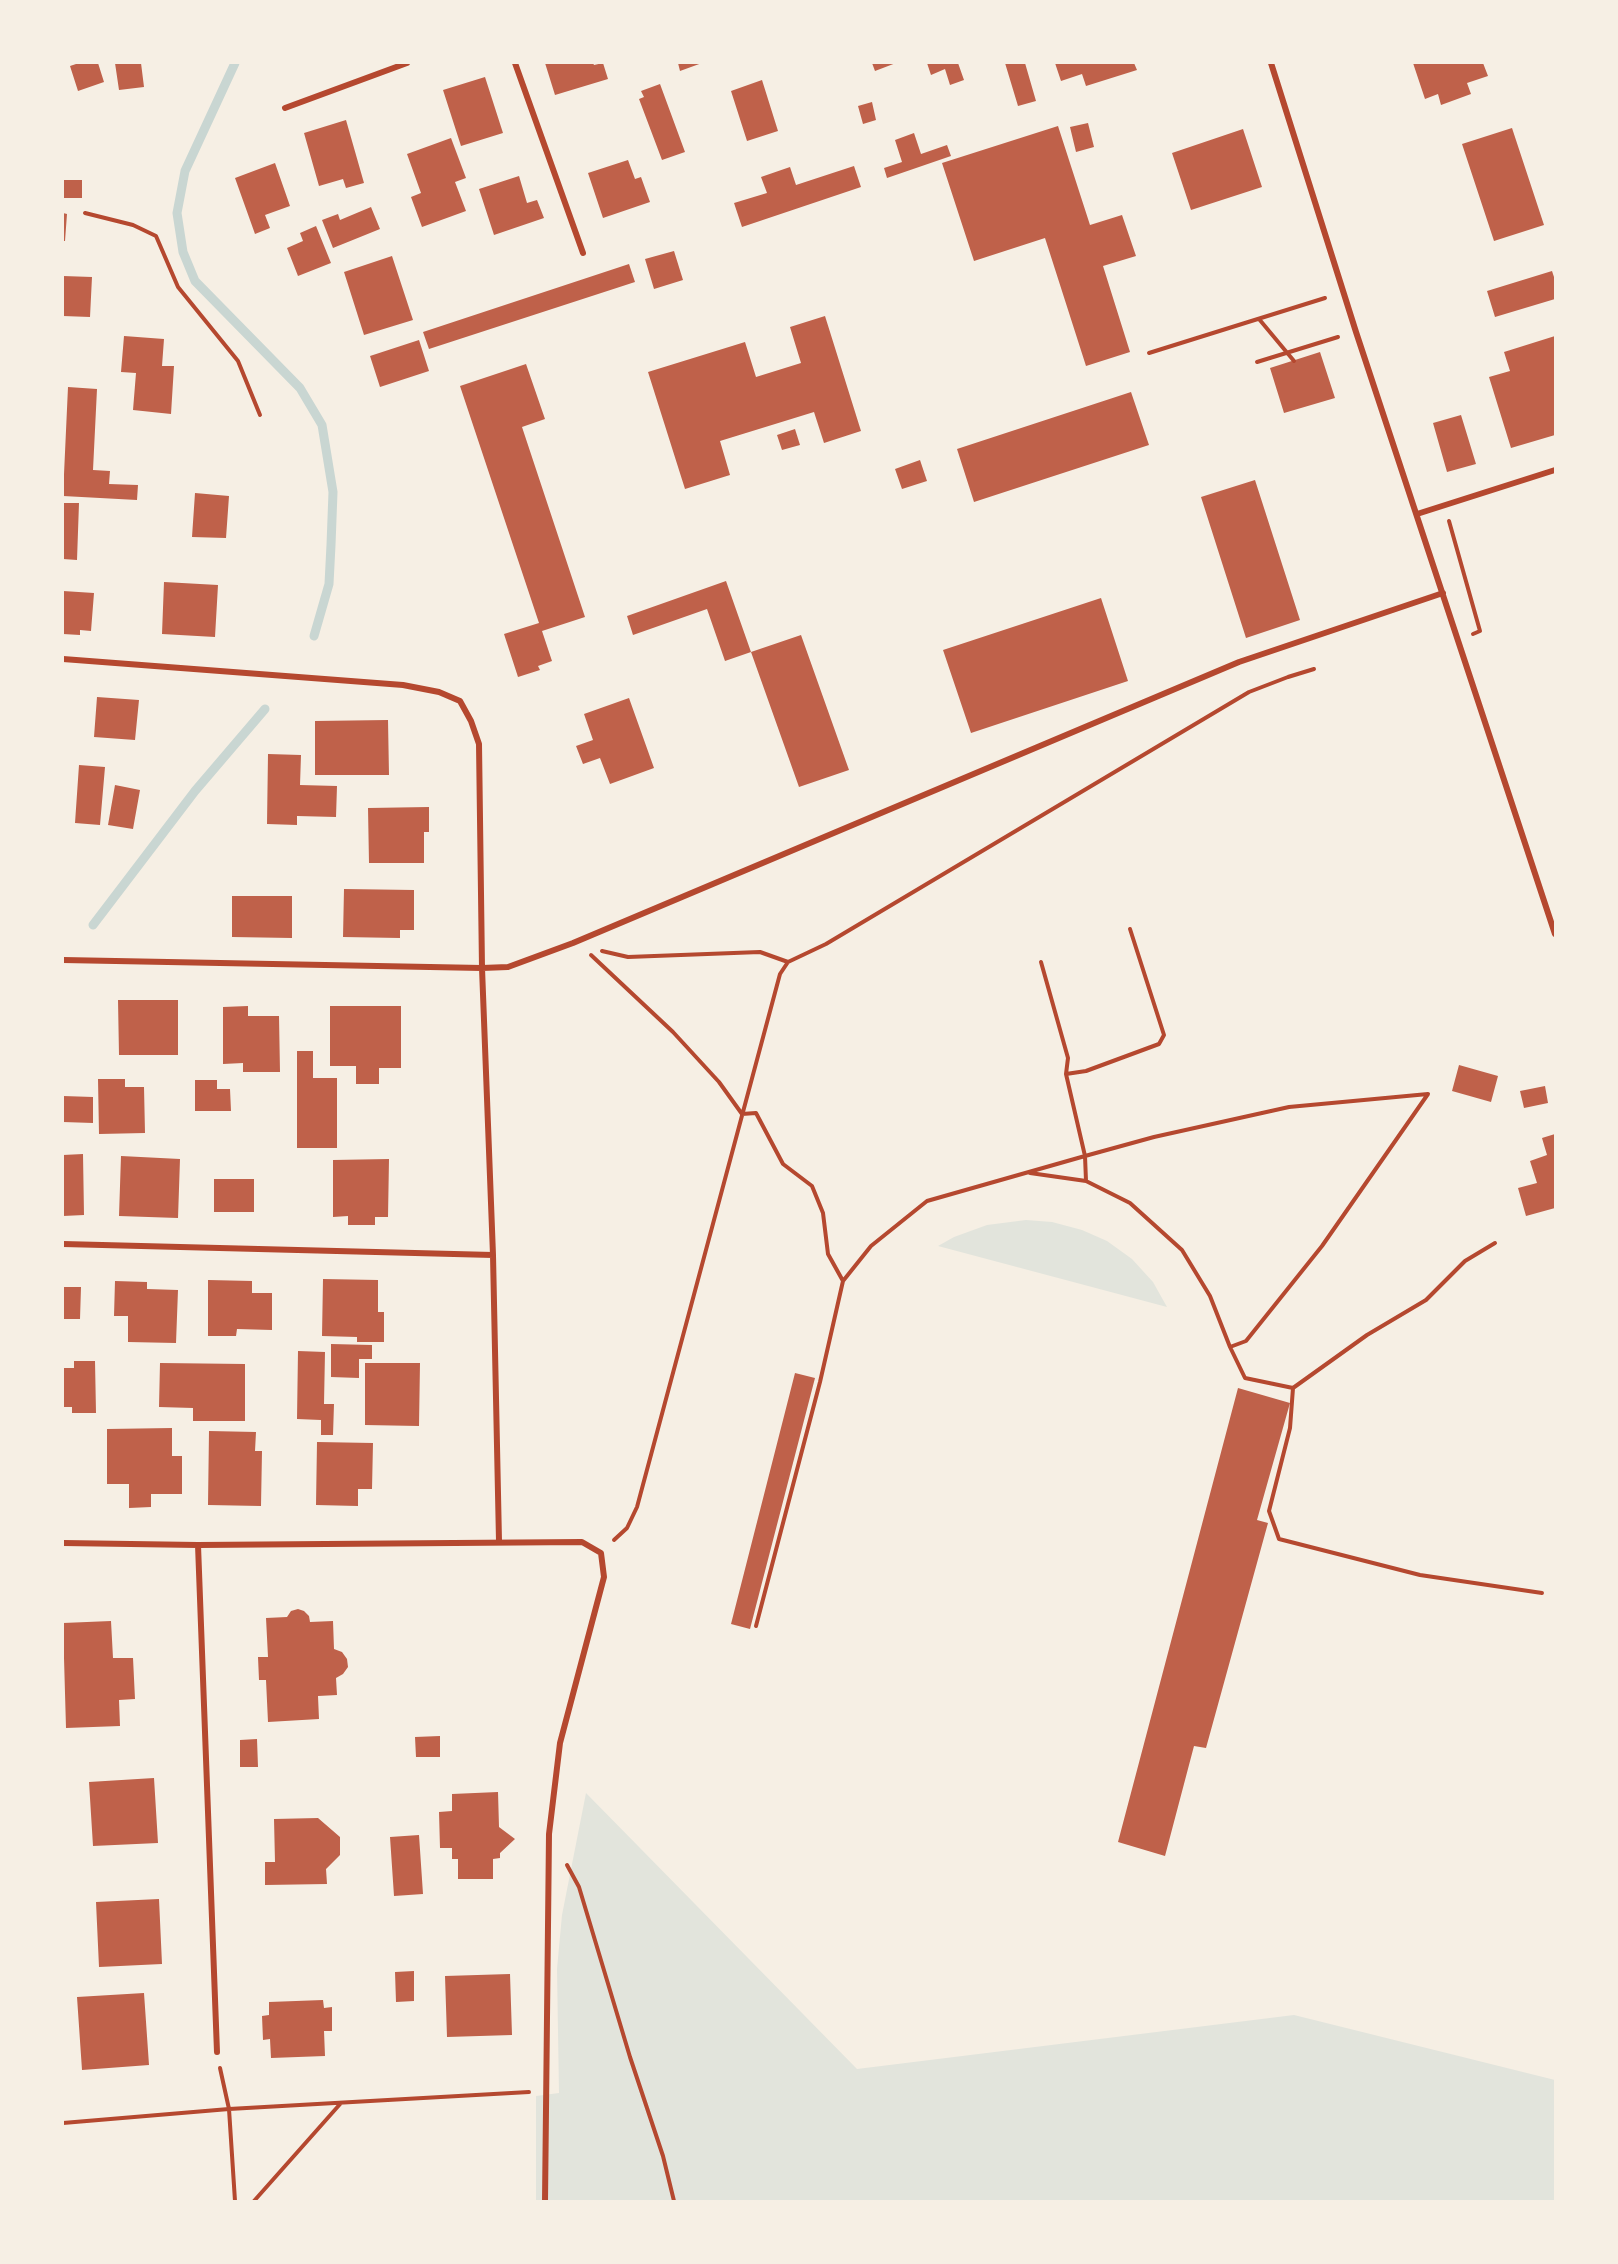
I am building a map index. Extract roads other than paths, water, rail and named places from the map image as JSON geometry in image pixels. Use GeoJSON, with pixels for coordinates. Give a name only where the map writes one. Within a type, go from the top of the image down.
{"type":"FeatureCollection","features":[{"type":"Feature","properties":{"kind":"street"},"geometry":{"type":"LineString","coordinates":[[385,63],[395,67]]}},
{"type":"Feature","properties":{"kind":"street"},"geometry":{"type":"LineString","coordinates":[[285,108],[407,63]]}},
{"type":"Feature","properties":{"kind":"street"},"geometry":{"type":"LineString","coordinates":[[515,63],[583,253]]}},
{"type":"Feature","properties":{"kind":"street"},"geometry":{"type":"LineString","coordinates":[[1271,63],[1356,332],[1555,934]]}},
{"type":"Feature","properties":{"kind":"street"},"geometry":{"type":"LineString","coordinates":[[1417,514],[1555,470]]}},
{"type":"Feature","properties":{"kind":"street"},"geometry":{"type":"LineString","coordinates":[[63,960],[508,967],[573,943],[1239,662],[1443,593]]}},
{"type":"Feature","properties":{"kind":"street"},"geometry":{"type":"LineString","coordinates":[[63,659],[403,685],[439,692],[460,701],[471,721],[478,744],[482,968],[493,1255],[499,1541]]}},
{"type":"Feature","properties":{"kind":"street"},"geometry":{"type":"LineString","coordinates":[[63,1244],[493,1255]]}},
{"type":"Feature","properties":{"kind":"street"},"geometry":{"type":"LineString","coordinates":[[63,1542],[198,1545],[582,1542],[601,1553],[604,1577],[560,1743],[549,1834],[548,2091],[545,2201]]}},
{"type":"Feature","properties":{"kind":"street"},"geometry":{"type":"LineString","coordinates":[[198,1545],[217,2052]]}},
{"type":"Feature","properties":{"kind":"waterway"},"geometry":{"type":"LineString","coordinates":[[235,63],[185,171],[177,213],[183,252],[195,281],[300,388],[322,425],[333,492],[331,545],[329,584],[314,636]]}},
{"type":"Feature","properties":{"kind":"waterway"},"geometry":{"type":"LineString","coordinates":[[93,925],[195,791],[265,709]]}}]}
